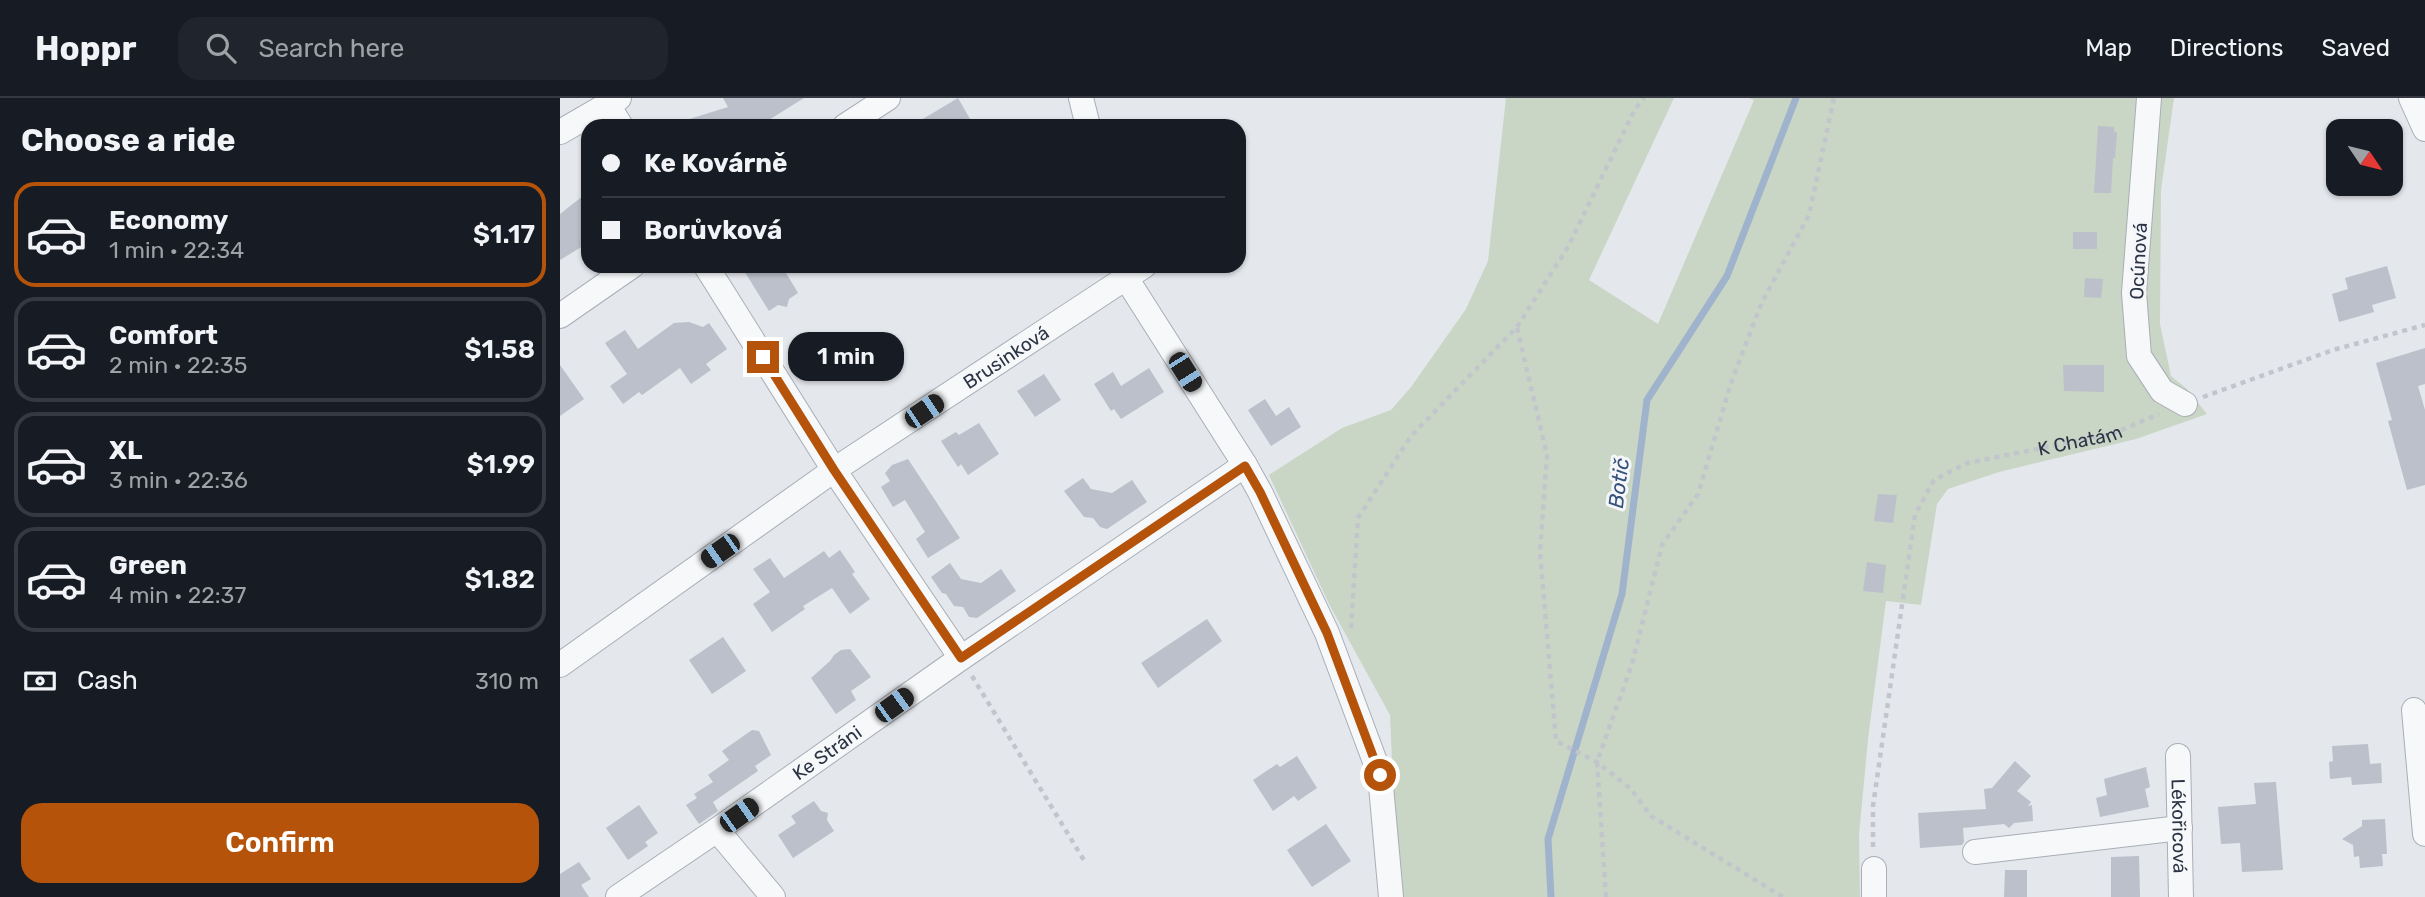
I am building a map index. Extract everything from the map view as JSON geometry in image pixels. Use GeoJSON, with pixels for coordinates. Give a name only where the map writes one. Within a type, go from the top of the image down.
{"type":"FeatureCollection","features":[{"type":"Feature","properties":{"kind":"street"},"geometry":{"type":"LineString","coordinates":[[856,119],[888,98]]}},
{"type":"Feature","properties":{"kind":"street"},"geometry":{"type":"LineString","coordinates":[[1081,98],[1086,119]]}},
{"type":"Feature","properties":{"kind":"street","name":"Ocúnová"},"geometry":{"type":"LineString","coordinates":[[2149,98],[2134,293],[2139,356],[2161,391],[2185,404]]}},
{"type":"Feature","properties":{"kind":"street"},"geometry":{"type":"LineString","coordinates":[[2411,98],[2425,129]]}},
{"type":"Feature","properties":{"kind":"street"},"geometry":{"type":"LineString","coordinates":[[583,119],[614,101],[619,119]]}},
{"type":"Feature","properties":{"kind":"street"},"geometry":{"type":"LineString","coordinates":[[560,132],[581,120]]}},
{"type":"Feature","properties":{"kind":"street"},"geometry":{"type":"LineString","coordinates":[[560,316],[622,273]]}},
{"type":"Feature","properties":{"kind":"street"},"geometry":{"type":"LineString","coordinates":[[710,273],[834,470],[961,658]]}},
{"type":"Feature","properties":{"kind":"street","name":"Brusinková"},"geometry":{"type":"LineString","coordinates":[[560,665],[834,470],[1127,273]]}},
{"type":"Feature","properties":{"kind":"street"},"geometry":{"type":"LineString","coordinates":[[1133,273],[1260,492],[1327,633],[1380,775],[1391,897]]}},
{"type":"Feature","properties":{"kind":"street","name":"Ke Stráni"},"geometry":{"type":"LineString","coordinates":[[618,897],[961,658],[1245,466]]}},
{"type":"Feature","properties":{"kind":"street"},"geometry":{"type":"LineString","coordinates":[[2414,710],[2425,827]]}},
{"type":"Feature","properties":{"kind":"street","name":"Lékořicová"},"geometry":{"type":"LineString","coordinates":[[2178,756],[2181,897]]}},
{"type":"Feature","properties":{"kind":"street"},"geometry":{"type":"LineString","coordinates":[[1975,852],[2180,828]]}},
{"type":"Feature","properties":{"kind":"street"},"geometry":{"type":"LineString","coordinates":[[717,830],[773,897]]}},
{"type":"Feature","properties":{"kind":"street"},"geometry":{"type":"LineString","coordinates":[[1874,869],[1874,897]]}},
{"type":"Feature","properties":{"kind":"path"},"geometry":{"type":"LineString","coordinates":[[1353,636],[1350,624],[1358,518],[1411,436],[1517,327],[1568,247],[1635,109],[1644,98]]}},
{"type":"Feature","properties":{"kind":"path"},"geometry":{"type":"LineString","coordinates":[[1606,897],[1597,762],[1632,664],[1662,545],[1698,494],[1732,380],[1762,303],[1809,215],[1834,98]]}},
{"type":"Feature","properties":{"kind":"path","name":"K Chatám"},"geometry":{"type":"LineString","coordinates":[[1874,869],[1873,806],[1916,515],[1934,480],[1967,463],[2112,433],[2333,350],[2425,325]]}},
{"type":"Feature","properties":{"kind":"path"},"geometry":{"type":"LineString","coordinates":[[1517,327],[1548,455],[1540,552],[1556,741],[1597,762],[1631,789],[1651,816],[1783,897]]}},
{"type":"Feature","properties":{"kind":"path"},"geometry":{"type":"LineString","coordinates":[[961,658],[1085,862]]}},
{"type":"Feature","properties":{"kind":"green space"},"geometry":{"type":"Polygon","coordinates":[[[1506,98],[1674,98],[1589,280],[1658,324],[1754,100],[1749,98],[2174,98],[2161,190],[2160,324],[2171,376],[2187,389],[2207,414],[2136,439],[1999,472],[1948,489],[1937,504],[1921,605],[1886,601],[1859,835],[1860,897],[1398,897],[1390,715],[1330,606],[1269,475],[1342,428],[1391,410],[1411,387],[1466,309],[1488,261],[1506,98]]]}},
{"type":"Feature","properties":{"kind":"building"},"geometry":{"type":"Polygon","coordinates":[[[723,98],[804,98],[770,119],[690,119],[728,107],[723,98]]]}},
{"type":"Feature","properties":{"kind":"building"},"geometry":{"type":"Polygon","coordinates":[[[958,98],[970,119],[923,119],[958,98]]]}},
{"type":"Feature","properties":{"kind":"building"},"geometry":{"type":"Polygon","coordinates":[[[2098,126],[2114,127],[2114,132],[2117,132],[2111,193],[2094,193],[2098,126]]]}},
{"type":"Feature","properties":{"kind":"building"},"geometry":{"type":"Polygon","coordinates":[[[581,198],[581,247],[560,260],[560,214],[581,198]]]}},
{"type":"Feature","properties":{"kind":"building"},"geometry":{"type":"Polygon","coordinates":[[[2073,232],[2097,232],[2097,249],[2073,249],[2073,232]]]}},
{"type":"Feature","properties":{"kind":"building"},"geometry":{"type":"Polygon","coordinates":[[[2387,266],[2396,298],[2372,305],[2374,312],[2339,322],[2332,294],[2348,289],[2345,278],[2387,266]]]}},
{"type":"Feature","properties":{"kind":"building"},"geometry":{"type":"Polygon","coordinates":[[[745,273],[786,273],[798,293],[789,299],[787,307],[778,305],[769,311],[745,273]]]}},
{"type":"Feature","properties":{"kind":"building"},"geometry":{"type":"Polygon","coordinates":[[[2085,278],[2103,279],[2101,298],[2084,297],[2085,278]]]}},
{"type":"Feature","properties":{"kind":"building"},"geometry":{"type":"Polygon","coordinates":[[[689,322],[703,327],[709,323],[727,349],[706,364],[711,370],[691,384],[680,368],[642,395],[639,392],[623,404],[610,386],[627,374],[605,343],[625,330],[638,349],[674,323],[689,322]]]}},
{"type":"Feature","properties":{"kind":"building"},"geometry":{"type":"Polygon","coordinates":[[[2425,348],[2425,384],[2418,386],[2425,410],[2425,485],[2407,490],[2376,363],[2425,348]]]}},
{"type":"Feature","properties":{"kind":"building"},"geometry":{"type":"Polygon","coordinates":[[[560,365],[584,399],[560,416],[560,365]]]}},
{"type":"Feature","properties":{"kind":"building"},"geometry":{"type":"Polygon","coordinates":[[[2063,365],[2104,365],[2104,392],[2064,391],[2063,365]]]}},
{"type":"Feature","properties":{"kind":"building"},"geometry":{"type":"Polygon","coordinates":[[[1149,368],[1164,392],[1121,419],[1114,409],[1111,411],[1094,384],[1113,372],[1121,386],[1149,368]]]}},
{"type":"Feature","properties":{"kind":"building"},"geometry":{"type":"Polygon","coordinates":[[[1044,374],[1061,400],[1035,417],[1017,391],[1044,374]]]}},
{"type":"Feature","properties":{"kind":"building"},"geometry":{"type":"Polygon","coordinates":[[[1265,399],[1276,416],[1289,407],[1301,427],[1271,446],[1248,410],[1265,399]]]}},
{"type":"Feature","properties":{"kind":"building"},"geometry":{"type":"Polygon","coordinates":[[[979,423],[999,454],[968,475],[961,464],[958,467],[941,441],[956,432],[959,435],[979,423]]]}},
{"type":"Feature","properties":{"kind":"building"},"geometry":{"type":"Polygon","coordinates":[[[908,459],[960,538],[928,558],[916,539],[925,532],[905,500],[893,507],[881,487],[890,481],[885,473],[892,465],[908,459]]]}},
{"type":"Feature","properties":{"kind":"building"},"geometry":{"type":"Polygon","coordinates":[[[1083,478],[1091,489],[1112,493],[1132,480],[1147,502],[1107,529],[1100,527],[1093,518],[1084,517],[1064,491],[1083,478]]]}},
{"type":"Feature","properties":{"kind":"building"},"geometry":{"type":"Polygon","coordinates":[[[1878,494],[1897,495],[1893,523],[1874,521],[1878,494]]]}},
{"type":"Feature","properties":{"kind":"building"},"geometry":{"type":"Polygon","coordinates":[[[840,550],[855,572],[852,574],[870,599],[850,614],[832,588],[803,606],[805,609],[772,632],[753,604],[770,592],[753,569],[770,558],[784,578],[824,551],[829,558],[840,550]]]}},
{"type":"Feature","properties":{"kind":"building"},"geometry":{"type":"Polygon","coordinates":[[[1867,562],[1886,565],[1883,593],[1863,591],[1867,562]]]}},
{"type":"Feature","properties":{"kind":"building"},"geometry":{"type":"Polygon","coordinates":[[[950,563],[961,579],[981,583],[1001,569],[1016,591],[977,618],[969,617],[963,607],[954,606],[931,577],[950,563]]]}},
{"type":"Feature","properties":{"kind":"building"},"geometry":{"type":"Polygon","coordinates":[[[1207,619],[1222,641],[1158,688],[1141,663],[1207,619]]]}},
{"type":"Feature","properties":{"kind":"building"},"geometry":{"type":"Polygon","coordinates":[[[723,637],[746,671],[712,694],[689,660],[723,637]]]}},
{"type":"Feature","properties":{"kind":"building"},"geometry":{"type":"Polygon","coordinates":[[[850,649],[871,677],[851,691],[856,700],[836,714],[811,678],[834,655],[841,650],[850,649]]]}},
{"type":"Feature","properties":{"kind":"building"},"geometry":{"type":"Polygon","coordinates":[[[752,730],[759,731],[771,755],[755,766],[758,771],[713,802],[718,811],[699,824],[686,805],[697,798],[694,794],[713,782],[708,775],[729,760],[722,751],[752,730]]]}},
{"type":"Feature","properties":{"kind":"building"},"geometry":{"type":"Polygon","coordinates":[[[2368,744],[2370,764],[2381,763],[2382,783],[2352,785],[2351,777],[2330,779],[2332,746],[2368,744]]]}},
{"type":"Feature","properties":{"kind":"building"},"geometry":{"type":"Polygon","coordinates":[[[1297,756],[1317,788],[1298,801],[1294,796],[1273,811],[1253,780],[1277,764],[1280,767],[1297,756]]]}},
{"type":"Feature","properties":{"kind":"building"},"geometry":{"type":"Polygon","coordinates":[[[2015,761],[2031,776],[2017,791],[2031,802],[2028,806],[2032,805],[2033,821],[2014,823],[2009,828],[2004,824],[1963,828],[1962,845],[1920,848],[1918,813],[1986,809],[1984,789],[1992,788],[2015,761]]]}},
{"type":"Feature","properties":{"kind":"building"},"geometry":{"type":"Polygon","coordinates":[[[2146,767],[2150,787],[2145,789],[2149,807],[2100,817],[2096,798],[2107,795],[2104,779],[2146,767]]]}},
{"type":"Feature","properties":{"kind":"building"},"geometry":{"type":"Polygon","coordinates":[[[2276,782],[2283,870],[2242,872],[2240,843],[2221,844],[2218,807],[2256,804],[2254,783],[2276,782]]]}},
{"type":"Feature","properties":{"kind":"building"},"geometry":{"type":"Polygon","coordinates":[[[814,801],[821,811],[828,813],[827,820],[834,831],[793,858],[778,835],[796,823],[791,816],[814,801]]]}},
{"type":"Feature","properties":{"kind":"building"},"geometry":{"type":"Polygon","coordinates":[[[639,805],[658,833],[645,842],[648,846],[628,860],[606,828],[639,805]]]}},
{"type":"Feature","properties":{"kind":"building"},"geometry":{"type":"Polygon","coordinates":[[[2385,819],[2387,854],[2382,854],[2383,866],[2360,868],[2359,856],[2354,857],[2353,845],[2342,839],[2362,826],[2362,820],[2385,819]]]}},
{"type":"Feature","properties":{"kind":"building"},"geometry":{"type":"Polygon","coordinates":[[[1326,824],[1351,861],[1312,887],[1287,850],[1326,824]]]}},
{"type":"Feature","properties":{"kind":"building"},"geometry":{"type":"Polygon","coordinates":[[[2139,856],[2140,897],[2111,897],[2111,857],[2139,856]]]}},
{"type":"Feature","properties":{"kind":"building"},"geometry":{"type":"Polygon","coordinates":[[[579,862],[591,879],[581,885],[589,897],[560,897],[560,874],[579,862]]]}},
{"type":"Feature","properties":{"kind":"building"},"geometry":{"type":"Polygon","coordinates":[[[2005,870],[2027,870],[2027,897],[2004,897],[2005,870]]]}},
{"type":"Feature","properties":{"kind":"waterway","name":"Botič"},"geometry":{"type":"LineString","coordinates":[[1551,897],[1548,839],[1622,594],[1647,400],[1727,276],[1796,98]]}},
{"type":"Feature","properties":{"kind":"route"},"geometry":{"type":"LineString","coordinates":[[763,357],[834,470],[961,658],[1245,466],[1327,633],[1380,775]]}}]}
